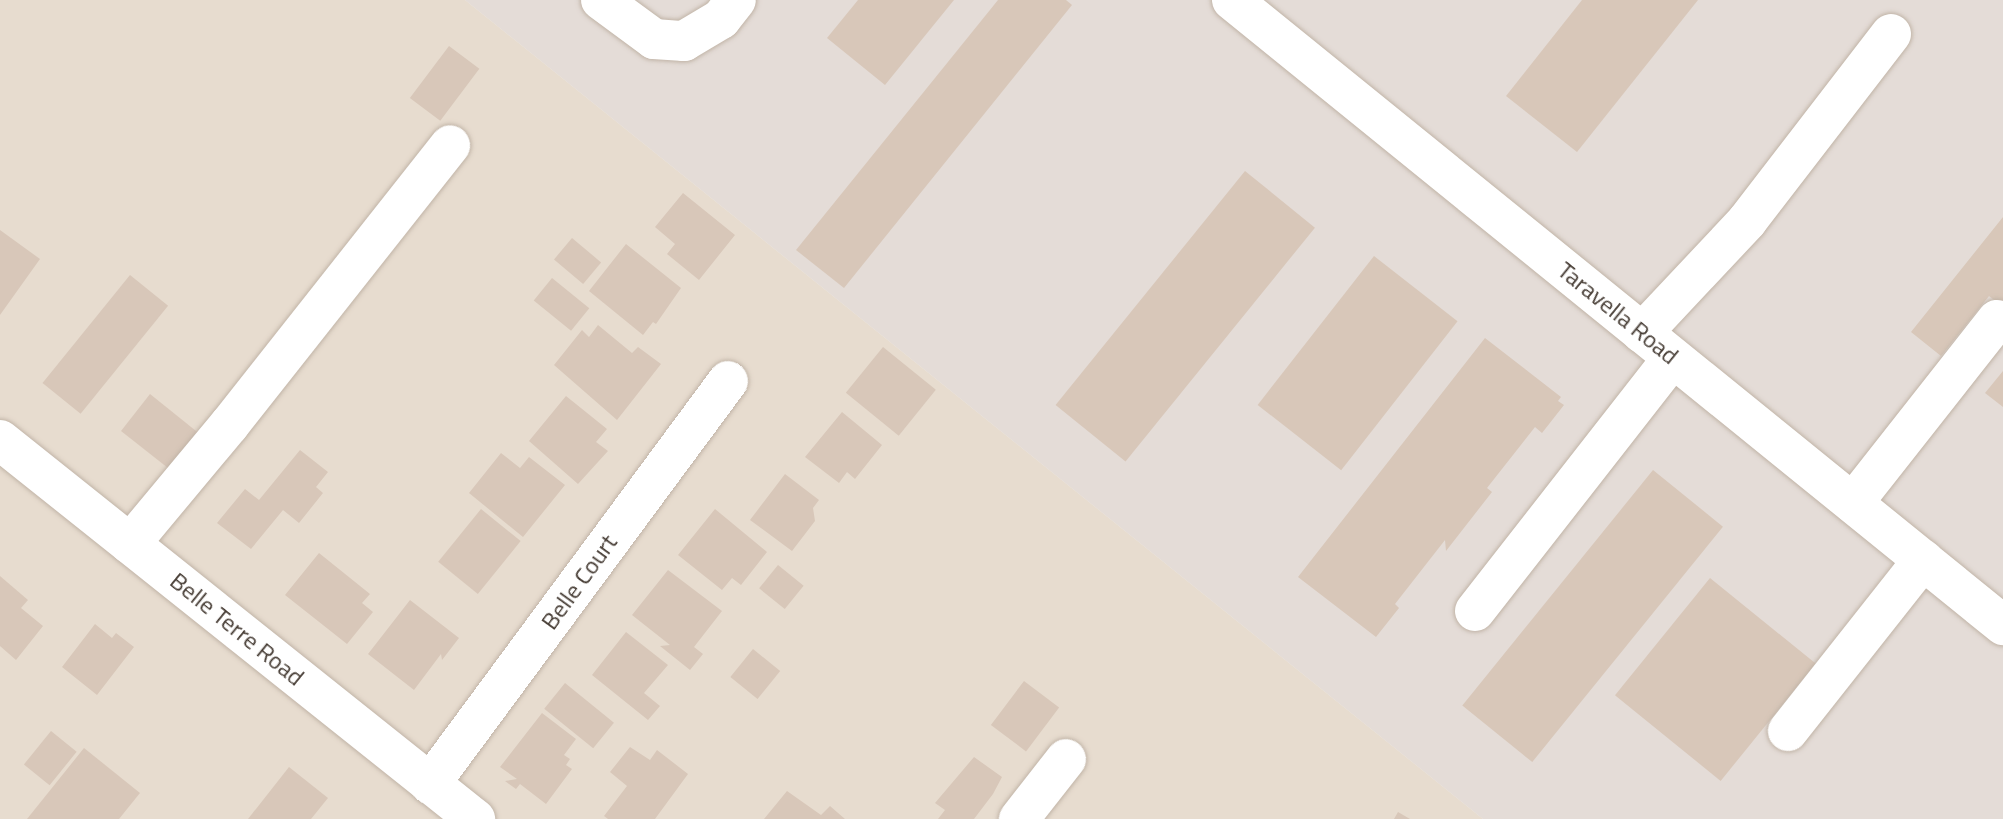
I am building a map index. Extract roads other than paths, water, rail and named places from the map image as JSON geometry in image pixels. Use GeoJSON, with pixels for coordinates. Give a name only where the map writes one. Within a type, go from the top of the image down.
{"type":"FeatureCollection","features":[{"type":"Feature","properties":{"kind":"street"},"geometry":{"type":"LineString","coordinates":[[601,0],[654,39],[684,41],[721,19],[736,0]]}},
{"type":"Feature","properties":{"kind":"street","name":"Taravella Road"},"geometry":{"type":"LineString","coordinates":[[1232,0],[2003,625]]}},
{"type":"Feature","properties":{"kind":"street"},"geometry":{"type":"LineString","coordinates":[[1642,333],[1747,221],[1891,34]]}},
{"type":"Feature","properties":{"kind":"street"},"geometry":{"type":"LineString","coordinates":[[130,544],[230,424],[450,145]]}},
{"type":"Feature","properties":{"kind":"street"},"geometry":{"type":"LineString","coordinates":[[1853,503],[1997,320]]}},
{"type":"Feature","properties":{"kind":"street"},"geometry":{"type":"LineString","coordinates":[[1475,611],[1673,358]]}},
{"type":"Feature","properties":{"kind":"street","name":"Belle Court"},"geometry":{"type":"LineString","coordinates":[[430,784],[728,381]]}},
{"type":"Feature","properties":{"kind":"street","name":"Belle Terre Road"},"geometry":{"type":"LineString","coordinates":[[0,440],[475,819]]}},
{"type":"Feature","properties":{"kind":"street"},"geometry":{"type":"LineString","coordinates":[[1788,731],[1923,560]]}},
{"type":"Feature","properties":{"kind":"street"},"geometry":{"type":"LineString","coordinates":[[1019,819],[1066,759]]}}]}
